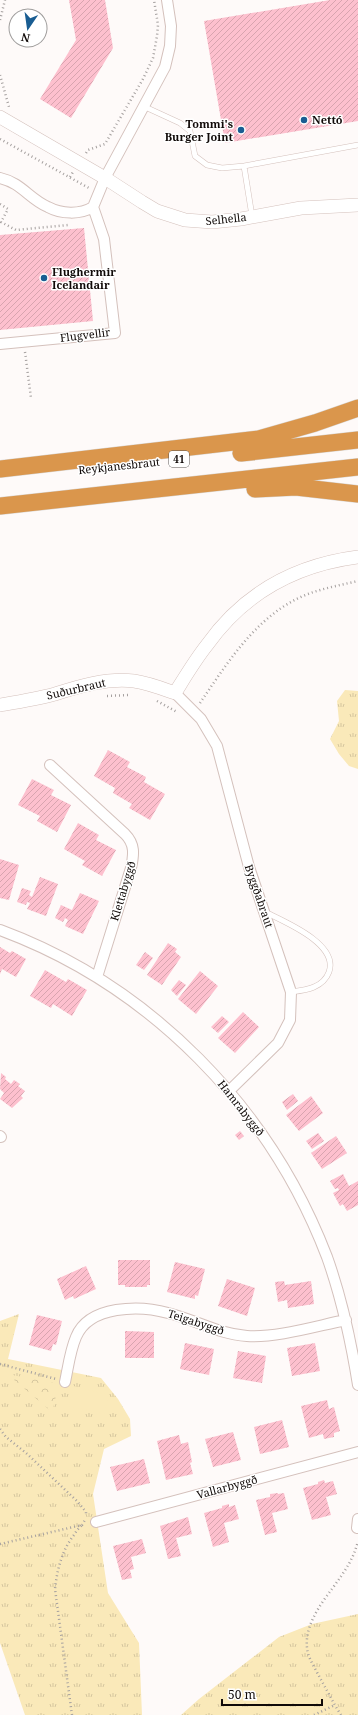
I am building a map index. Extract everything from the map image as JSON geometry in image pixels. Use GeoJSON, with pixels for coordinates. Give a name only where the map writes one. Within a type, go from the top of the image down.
{"type":"FeatureCollection","features":[{"type":"Feature","properties":{"kind":"highway"},"geometry":{"type":"LineString","coordinates":[[0,469],[259,440],[358,408]]}},
{"type":"Feature","properties":{"kind":"highway","name":"Reykjanesbraut"},"geometry":{"type":"LineString","coordinates":[[0,479],[358,440]]}},
{"type":"Feature","properties":{"kind":"highway"},"geometry":{"type":"LineString","coordinates":[[0,506],[358,467]]}},
{"type":"Feature","properties":{"kind":"highway"},"geometry":{"type":"LineString","coordinates":[[0,506],[96,505],[246,489],[296,488],[358,494]]}},
{"type":"Feature","properties":{"kind":"street"},"geometry":{"type":"LineString","coordinates":[[0,178],[10,180],[24,188],[47,207],[60,211],[80,212],[93,207],[105,178],[165,67],[170,46],[171,26],[167,0]]}},
{"type":"Feature","properties":{"kind":"street","name":"Selhella"},"geometry":{"type":"LineString","coordinates":[[1,118],[105,178],[142,202],[171,216],[186,220],[212,222],[253,217],[301,208],[358,205]]}},
{"type":"Feature","properties":{"kind":"street","name":"Flugvellir"},"geometry":{"type":"LineString","coordinates":[[0,344],[115,333],[104,239],[93,207]]}},
{"type":"Feature","properties":{"kind":"street"},"geometry":{"type":"LineString","coordinates":[[175,693],[216,632],[236,611],[253,597],[271,585],[314,565],[358,557]]}},
{"type":"Feature","properties":{"kind":"street","name":"Suðurbraut"},"geometry":{"type":"LineString","coordinates":[[0,705],[29,700],[80,686],[108,681],[133,681],[154,685],[175,693]]}},
{"type":"Feature","properties":{"kind":"street","name":"Byggðabraut"},"geometry":{"type":"LineString","coordinates":[[175,693],[201,719],[217,746],[240,837],[291,992],[290,1020],[278,1043],[229,1091]]}},
{"type":"Feature","properties":{"kind":"street","name":"Klettabyggð"},"geometry":{"type":"LineString","coordinates":[[50,765],[125,834],[133,848],[134,858],[97,977]]}},
{"type":"Feature","properties":{"kind":"street","name":"Hamrabyggð"},"geometry":{"type":"LineString","coordinates":[[0,930],[42,948],[97,977],[127,998],[167,1029],[194,1054],[229,1091],[268,1143],[301,1199],[327,1258],[346,1320],[358,1385]]}},
{"type":"Feature","properties":{"kind":"street","name":"Teigabyggð"},"geometry":{"type":"LineString","coordinates":[[64,1382],[76,1337],[88,1320],[100,1314],[132,1310],[168,1312],[211,1329],[247,1336],[267,1336],[346,1320]]}},
{"type":"Feature","properties":{"kind":"street","name":"Vallarbyggð"},"geometry":{"type":"LineString","coordinates":[[96,1522],[358,1452]]}},
{"type":"Feature","properties":{"kind":"lane"},"geometry":{"type":"LineString","coordinates":[[143,106],[180,123],[190,131],[195,156],[207,165],[222,168],[244,166],[358,145]]}},
{"type":"Feature","properties":{"kind":"lane"},"geometry":{"type":"LineString","coordinates":[[244,166],[253,217]]}},
{"type":"Feature","properties":{"kind":"lane"},"geometry":{"type":"LineString","coordinates":[[264,911],[302,931],[319,944],[329,955],[331,960],[329,974],[320,984],[315,987],[291,992]]}},
{"type":"Feature","properties":{"kind":"path"},"geometry":{"type":"LineString","coordinates":[[0,20],[5,0]]}},
{"type":"Feature","properties":{"kind":"path"},"geometry":{"type":"LineString","coordinates":[[70,177],[88,150],[105,144],[149,68],[157,36],[158,25],[154,0]]}},
{"type":"Feature","properties":{"kind":"path"},"geometry":{"type":"LineString","coordinates":[[0,75],[10,106],[1,118]]}},
{"type":"Feature","properties":{"kind":"path"},"geometry":{"type":"LineString","coordinates":[[0,139],[98,193]]}},
{"type":"Feature","properties":{"kind":"path"},"geometry":{"type":"LineString","coordinates":[[0,204],[8,209],[1,222],[16,230],[71,225],[71,212]]}},
{"type":"Feature","properties":{"kind":"path"},"geometry":{"type":"LineString","coordinates":[[24,342],[30,398]]}},
{"type":"Feature","properties":{"kind":"path"},"geometry":{"type":"LineString","coordinates":[[0,1364],[64,1382]]}},
{"type":"Feature","properties":{"kind":"path"},"geometry":{"type":"LineString","coordinates":[[0,1429],[6,1437],[26,1453],[82,1506],[86,1512],[87,1518],[74,1535],[62,1557],[55,1589],[72,1715]]}},
{"type":"Feature","properties":{"kind":"path"},"geometry":{"type":"LineString","coordinates":[[0,1544],[96,1522]]}},
{"type":"Feature","properties":{"kind":"path"},"geometry":{"type":"LineString","coordinates":[[341,1715],[308,1654],[306,1642],[308,1630],[314,1617],[348,1567],[354,1556],[358,1540]]}},
{"type":"Feature","properties":{"kind":"path"},"geometry":{"type":"LineString","coordinates":[[314,1715],[335,1705]]}},
{"type":"Feature","properties":{"kind":"green space"},"geometry":{"type":"Polygon","coordinates":[[[345,690],[358,691],[358,769],[349,766],[339,754],[330,739],[339,721],[337,701],[345,690]]]}},
{"type":"Feature","properties":{"kind":"green space"},"geometry":{"type":"Polygon","coordinates":[[[19,1314],[8,1359],[101,1378],[118,1399],[130,1419],[131,1436],[104,1449],[93,1494],[108,1593],[139,1643],[142,1715],[25,1715],[0,1643],[0,1321],[19,1314]]]}},
{"type":"Feature","properties":{"kind":"green space"},"geometry":{"type":"Polygon","coordinates":[[[7,1374],[59,1384],[52,1412],[7,1374]]]}},
{"type":"Feature","properties":{"kind":"green space"},"geometry":{"type":"Polygon","coordinates":[[[73,1386],[109,1395],[104,1414],[69,1406],[73,1386]]]}},
{"type":"Feature","properties":{"kind":"green space"},"geometry":{"type":"Polygon","coordinates":[[[358,1614],[358,1715],[181,1715],[199,1699],[279,1637],[312,1624],[358,1614]]]}},
{"type":"Feature","properties":{"kind":"building"},"geometry":{"type":"Polygon","coordinates":[[[69,0],[105,0],[113,48],[71,118],[40,99],[76,40],[69,0]]]}},
{"type":"Feature","properties":{"kind":"building"},"geometry":{"type":"Polygon","coordinates":[[[330,0],[358,0],[358,121],[225,143],[204,21],[330,0]]]}},
{"type":"Feature","properties":{"kind":"building","name":"Flughermir Icelandair"},"geometry":{"type":"Polygon","coordinates":[[[84,228],[93,321],[0,330],[0,235],[84,228]]]}},
{"type":"Feature","properties":{"kind":"building"},"geometry":{"type":"Polygon","coordinates":[[[108,750],[130,762],[127,767],[146,777],[144,782],[165,794],[150,820],[129,808],[132,804],[113,793],[115,788],[94,776],[108,750]]]}},
{"type":"Feature","properties":{"kind":"building"},"geometry":{"type":"Polygon","coordinates":[[[32,779],[54,790],[51,795],[71,805],[57,832],[37,821],[40,816],[18,805],[32,779]]]}},
{"type":"Feature","properties":{"kind":"building"},"geometry":{"type":"Polygon","coordinates":[[[78,823],[99,835],[96,840],[116,850],[102,876],[82,865],[85,861],[64,849],[78,823]]]}},
{"type":"Feature","properties":{"kind":"building"},"geometry":{"type":"Polygon","coordinates":[[[0,859],[19,865],[9,900],[0,898],[0,859]]]}},
{"type":"Feature","properties":{"kind":"building"},"geometry":{"type":"Polygon","coordinates":[[[40,877],[58,884],[46,916],[27,909],[30,903],[27,902],[26,905],[17,902],[22,888],[31,891],[29,895],[32,897],[40,877]]]}},
{"type":"Feature","properties":{"kind":"building"},"geometry":{"type":"Polygon","coordinates":[[[80,893],[99,901],[83,934],[65,926],[68,920],[65,918],[63,922],[55,918],[61,905],[72,910],[80,893]]]}},
{"type":"Feature","properties":{"kind":"building"},"geometry":{"type":"Polygon","coordinates":[[[168,943],[177,949],[175,952],[181,957],[162,985],[147,975],[168,943]]]}},
{"type":"Feature","properties":{"kind":"building"},"geometry":{"type":"Polygon","coordinates":[[[0,947],[10,953],[12,951],[26,959],[16,977],[2,969],[0,974],[0,947]]]}},
{"type":"Feature","properties":{"kind":"building"},"geometry":{"type":"Polygon","coordinates":[[[145,952],[153,958],[144,970],[136,965],[145,952]]]}},
{"type":"Feature","properties":{"kind":"building"},"geometry":{"type":"Polygon","coordinates":[[[45,970],[66,982],[68,979],[87,990],[72,1016],[53,1004],[51,1008],[30,996],[45,970]]]}},
{"type":"Feature","properties":{"kind":"building"},"geometry":{"type":"Polygon","coordinates":[[[200,971],[218,986],[196,1014],[178,999],[200,971]]]}},
{"type":"Feature","properties":{"kind":"building"},"geometry":{"type":"Polygon","coordinates":[[[179,980],[186,985],[177,996],[171,990],[179,980]]]}},
{"type":"Feature","properties":{"kind":"building"},"geometry":{"type":"Polygon","coordinates":[[[243,1012],[259,1027],[235,1053],[218,1038],[243,1012]]]}},
{"type":"Feature","properties":{"kind":"building"},"geometry":{"type":"Polygon","coordinates":[[[222,1016],[229,1022],[218,1033],[211,1027],[222,1016]]]}},
{"type":"Feature","properties":{"kind":"building"},"geometry":{"type":"Polygon","coordinates":[[[1,1073],[11,1084],[14,1080],[20,1084],[18,1086],[25,1091],[21,1096],[23,1098],[12,1108],[0,1099],[4,1093],[0,1089],[1,1073]]]}},
{"type":"Feature","properties":{"kind":"building"},"geometry":{"type":"Polygon","coordinates":[[[293,1094],[298,1101],[287,1110],[282,1102],[293,1094]]]}},
{"type":"Feature","properties":{"kind":"building"},"geometry":{"type":"Polygon","coordinates":[[[311,1096],[323,1113],[299,1131],[286,1115],[311,1096]]]}},
{"type":"Feature","properties":{"kind":"building"},"geometry":{"type":"Polygon","coordinates":[[[240,1131],[244,1136],[239,1140],[235,1135],[240,1131]]]}},
{"type":"Feature","properties":{"kind":"building"},"geometry":{"type":"Polygon","coordinates":[[[318,1133],[324,1141],[312,1149],[306,1141],[318,1133]]]}},
{"type":"Feature","properties":{"kind":"building"},"geometry":{"type":"Polygon","coordinates":[[[336,1136],[347,1153],[322,1169],[311,1153],[336,1136]]]}},
{"type":"Feature","properties":{"kind":"building"},"geometry":{"type":"Polygon","coordinates":[[[343,1174],[349,1186],[358,1181],[358,1205],[347,1211],[343,1204],[340,1206],[333,1193],[339,1190],[338,1188],[335,1189],[330,1181],[343,1174]]]}},
{"type":"Feature","properties":{"kind":"building"},"geometry":{"type":"Polygon","coordinates":[[[118,1260],[150,1260],[150,1285],[147,1285],[147,1287],[125,1287],[125,1285],[118,1285],[118,1260]]]}},
{"type":"Feature","properties":{"kind":"building"},"geometry":{"type":"Polygon","coordinates":[[[175,1262],[205,1269],[198,1296],[195,1295],[195,1299],[167,1292],[175,1262]]]}},
{"type":"Feature","properties":{"kind":"building"},"geometry":{"type":"Polygon","coordinates":[[[86,1266],[96,1289],[74,1299],[73,1296],[65,1300],[57,1279],[86,1266]]]}},
{"type":"Feature","properties":{"kind":"building"},"geometry":{"type":"Polygon","coordinates":[[[227,1279],[255,1288],[247,1316],[218,1306],[227,1279]]]}},
{"type":"Feature","properties":{"kind":"building"},"geometry":{"type":"Polygon","coordinates":[[[284,1281],[285,1285],[311,1281],[314,1304],[288,1308],[287,1300],[278,1302],[275,1282],[284,1281]]]}},
{"type":"Feature","properties":{"kind":"building"},"geometry":{"type":"Polygon","coordinates":[[[37,1315],[62,1321],[56,1345],[53,1344],[51,1351],[29,1345],[37,1315]]]}},
{"type":"Feature","properties":{"kind":"building"},"geometry":{"type":"Polygon","coordinates":[[[125,1331],[154,1332],[154,1358],[125,1358],[125,1331]]]}},
{"type":"Feature","properties":{"kind":"building"},"geometry":{"type":"Polygon","coordinates":[[[185,1343],[214,1349],[209,1375],[180,1369],[185,1343]]]}},
{"type":"Feature","properties":{"kind":"building"},"geometry":{"type":"Polygon","coordinates":[[[315,1343],[320,1371],[292,1376],[287,1348],[315,1343]]]}},
{"type":"Feature","properties":{"kind":"building"},"geometry":{"type":"Polygon","coordinates":[[[238,1351],[266,1356],[262,1383],[233,1378],[238,1351]]]}},
{"type":"Feature","properties":{"kind":"building"},"geometry":{"type":"Polygon","coordinates":[[[327,1400],[329,1409],[334,1407],[340,1431],[334,1433],[334,1437],[324,1439],[323,1434],[309,1438],[301,1406],[327,1400]]]}},
{"type":"Feature","properties":{"kind":"building"},"geometry":{"type":"Polygon","coordinates":[[[282,1420],[289,1447],[260,1454],[254,1427],[282,1420]]]}},
{"type":"Feature","properties":{"kind":"building"},"geometry":{"type":"Polygon","coordinates":[[[233,1432],[241,1460],[213,1467],[205,1439],[233,1432]]]}},
{"type":"Feature","properties":{"kind":"building"},"geometry":{"type":"Polygon","coordinates":[[[179,1435],[181,1444],[188,1442],[192,1462],[190,1463],[193,1474],[166,1480],[157,1441],[179,1435]]]}},
{"type":"Feature","properties":{"kind":"building"},"geometry":{"type":"Polygon","coordinates":[[[144,1459],[150,1483],[117,1491],[110,1467],[144,1459]]]}},
{"type":"Feature","properties":{"kind":"building"},"geometry":{"type":"Polygon","coordinates":[[[324,1480],[325,1483],[333,1481],[337,1494],[326,1497],[331,1515],[312,1520],[303,1488],[318,1484],[318,1482],[324,1480]]]}},
{"type":"Feature","properties":{"kind":"building"},"geometry":{"type":"Polygon","coordinates":[[[284,1493],[288,1509],[272,1513],[277,1532],[265,1535],[256,1500],[270,1497],[270,1494],[284,1493]]]}},
{"type":"Feature","properties":{"kind":"building"},"geometry":{"type":"Polygon","coordinates":[[[229,1504],[229,1507],[235,1505],[239,1519],[224,1523],[229,1542],[213,1547],[204,1513],[222,1508],[222,1506],[229,1504]]]}},
{"type":"Feature","properties":{"kind":"building"},"geometry":{"type":"Polygon","coordinates":[[[188,1517],[192,1534],[176,1538],[181,1556],[168,1559],[160,1526],[188,1517]]]}},
{"type":"Feature","properties":{"kind":"building"},"geometry":{"type":"Polygon","coordinates":[[[142,1539],[146,1553],[131,1557],[134,1569],[130,1570],[132,1578],[122,1580],[113,1546],[142,1539]]]}},
{"type":"Feature","properties":{"kind":"place","name":"Nettó"},"geometry":{"type":"Point","coordinates":[304,120]}},
{"type":"Feature","properties":{"kind":"place","name":"Tommi's Burger Joint"},"geometry":{"type":"Point","coordinates":[241,130]}},
{"type":"Feature","properties":{"kind":"place","name":"Flughermir Icelandair"},"geometry":{"type":"Point","coordinates":[44,278]}}]}
